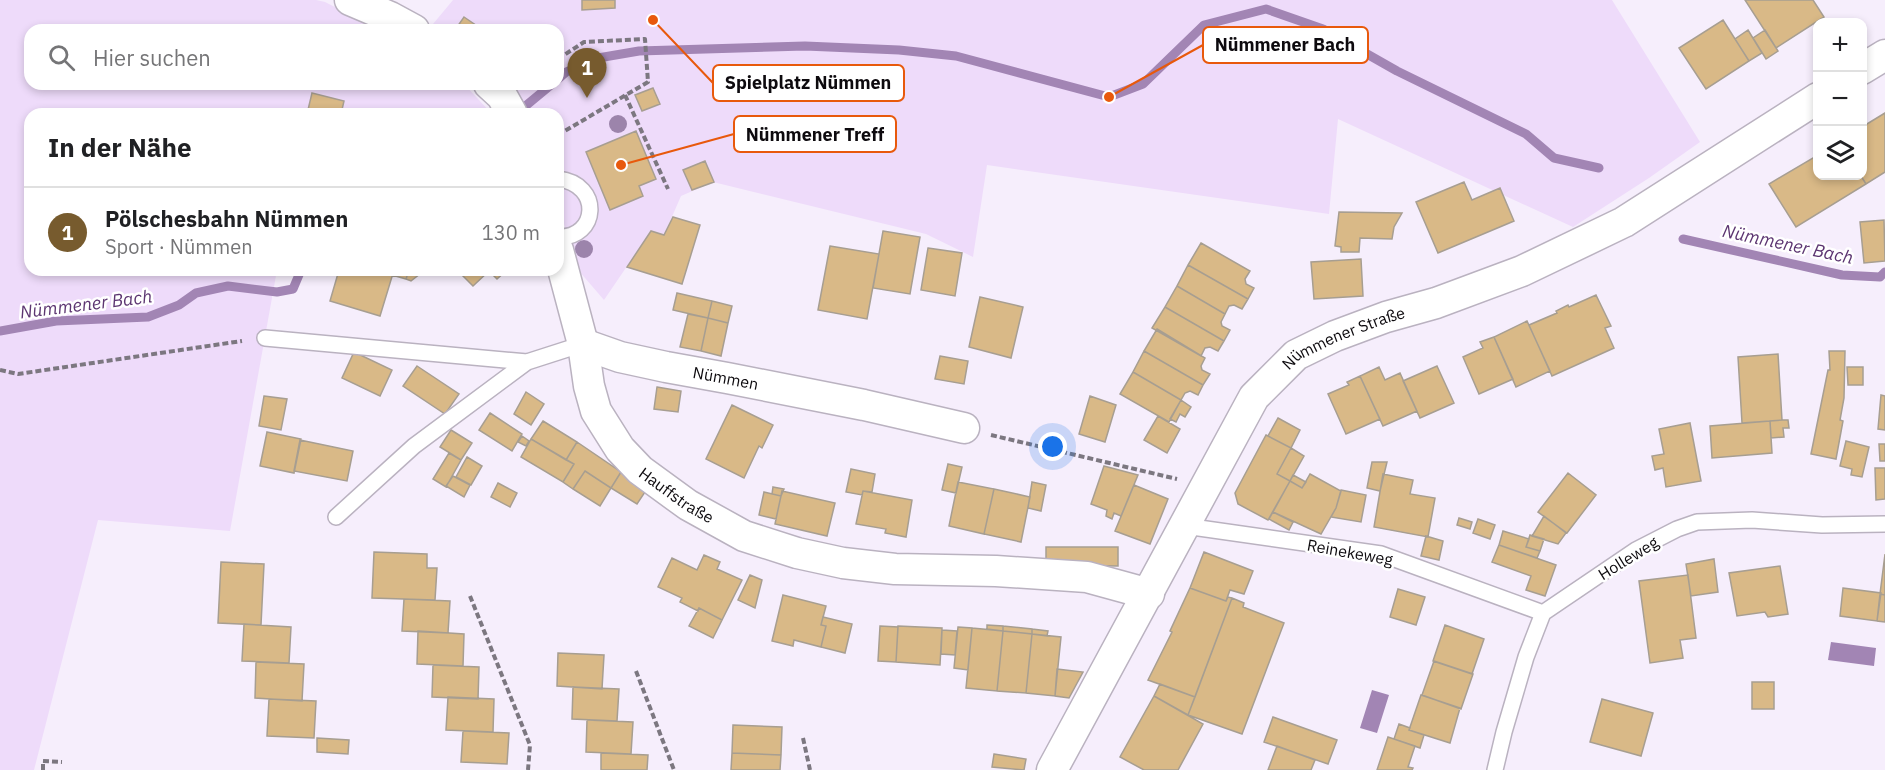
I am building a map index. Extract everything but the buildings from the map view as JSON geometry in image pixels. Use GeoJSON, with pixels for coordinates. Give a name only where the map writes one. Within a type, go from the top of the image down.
{"type":"FeatureCollection","features":[{"type":"Feature","properties":{"kind":"street"},"geometry":{"type":"LineString","coordinates":[[350,0],[401,24]]}},
{"type":"Feature","properties":{"kind":"street"},"geometry":{"type":"LineString","coordinates":[[1867,66],[1885,55]]}},
{"type":"Feature","properties":{"kind":"street","name":"Nümmener Straße"},"geometry":{"type":"LineString","coordinates":[[1052,770],[1254,397],[1296,355],[1335,336],[1386,317],[1436,303],[1522,271],[1624,222],[1813,101]]}},
{"type":"Feature","properties":{"kind":"street"},"geometry":{"type":"LineString","coordinates":[[564,273],[583,344]]}},
{"type":"Feature","properties":{"kind":"street","name":"Nümmen"},"geometry":{"type":"LineString","coordinates":[[583,344],[620,357],[853,403],[964,428]]}},
{"type":"Feature","properties":{"kind":"street","name":"Hauffstraße"},"geometry":{"type":"LineString","coordinates":[[583,344],[589,386],[596,411],[620,449],[640,470],[688,505],[744,536],[797,553],[843,563],[895,569],[996,571],[1087,577],[1149,594]]}},
{"type":"Feature","properties":{"kind":"lane"},"geometry":{"type":"LineString","coordinates":[[564,180],[577,184],[584,191],[589,200],[590,210],[583,229],[574,235],[564,236]]}},
{"type":"Feature","properties":{"kind":"lane"},"geometry":{"type":"LineString","coordinates":[[265,338],[527,362]]}},
{"type":"Feature","properties":{"kind":"lane"},"geometry":{"type":"LineString","coordinates":[[336,517],[414,446],[527,362],[583,344]]}},
{"type":"Feature","properties":{"kind":"lane","name":"Holleweg"},"geometry":{"type":"LineString","coordinates":[[1543,613],[1636,550],[1677,529],[1697,522],[1752,520],[1822,525],[1885,524]]}},
{"type":"Feature","properties":{"kind":"lane","name":"Reinekeweg"},"geometry":{"type":"LineString","coordinates":[[1185,526],[1381,554],[1543,613]]}},
{"type":"Feature","properties":{"kind":"lane"},"geometry":{"type":"LineString","coordinates":[[1495,770],[1526,657],[1543,613]]}},
{"type":"Feature","properties":{"kind":"path"},"geometry":{"type":"LineString","coordinates":[[564,55],[584,42],[645,39],[648,82],[564,131]]}},
{"type":"Feature","properties":{"kind":"path"},"geometry":{"type":"LineString","coordinates":[[625,95],[668,189]]}},
{"type":"Feature","properties":{"kind":"path"},"geometry":{"type":"LineString","coordinates":[[0,370],[18,374],[265,338]]}},
{"type":"Feature","properties":{"kind":"path"},"geometry":{"type":"LineString","coordinates":[[964,428],[1207,486]]}},
{"type":"Feature","properties":{"kind":"path"},"geometry":{"type":"LineString","coordinates":[[470,596],[530,745],[528,770]]}},
{"type":"Feature","properties":{"kind":"path"},"geometry":{"type":"LineString","coordinates":[[636,671],[674,770]]}},
{"type":"Feature","properties":{"kind":"path"},"geometry":{"type":"LineString","coordinates":[[803,738],[810,770]]}},
{"type":"Feature","properties":{"kind":"path"},"geometry":{"type":"LineString","coordinates":[[43,770],[44,761],[62,762]]}},
{"type":"Feature","properties":{"kind":"shaded area"},"geometry":{"type":"Polygon","coordinates":[[[0,0],[316,0],[325,2],[368,24],[24,24],[24,90],[470,90],[486,108],[24,108],[24,276],[276,276],[230,531],[98,520],[34,770],[0,770],[0,0]]]}},
{"type":"Feature","properties":{"kind":"shaded area"},"geometry":{"type":"Polygon","coordinates":[[[453,0],[1612,0],[1700,142],[1573,227],[1338,119],[1329,214],[987,165],[973,257],[926,234],[713,182],[681,196],[664,235],[651,231],[604,300],[579,271],[564,224],[564,108],[518,108],[508,90],[564,90],[564,24],[433,24],[453,0]]]}},
{"type":"Feature","properties":{"kind":"shaded area"},"geometry":{"type":"Polygon","coordinates":[[[1831,642],[1876,648],[1874,666],[1828,660],[1831,642]]]}},
{"type":"Feature","properties":{"kind":"shaded area"},"geometry":{"type":"Polygon","coordinates":[[[1372,690],[1389,695],[1377,733],[1360,728],[1372,690]]]}},
{"type":"Feature","properties":{"kind":"waterway","name":"Nümmener Bach"},"geometry":{"type":"LineString","coordinates":[[564,74],[598,58],[639,51],[805,46],[899,50],[956,56],[1109,97],[1143,84],[1204,25],[1266,9],[1323,29],[1397,71],[1526,134],[1554,158],[1599,168]]}},
{"type":"Feature","properties":{"kind":"waterway","name":"Nümmener Bach"},"geometry":{"type":"LineString","coordinates":[[523,108],[545,90]]}},
{"type":"Feature","properties":{"kind":"waterway","name":"Nümmener Bach"},"geometry":{"type":"LineString","coordinates":[[1683,239],[1842,275],[1880,277],[1885,272]]}},
{"type":"Feature","properties":{"kind":"waterway","name":"Nümmener Bach"},"geometry":{"type":"LineString","coordinates":[[0,331],[56,321],[148,317],[179,305],[196,293],[228,286],[277,292],[293,289],[298,276]]}},
{"type":"Feature","properties":{"kind":"place","name":"Spielplatz Nümmen"},"geometry":{"type":"Point","coordinates":[653,20]}},
{"type":"Feature","properties":{"kind":"place","name":"Nümmener Bach"},"geometry":{"type":"Point","coordinates":[1109,97]}},
{"type":"Feature","properties":{"kind":"place","name":"Pölschesbahn Nümmen"},"geometry":{"type":"Point","coordinates":[587,98]}},
{"type":"Feature","properties":{"kind":"place","name":"Nümmener Treff"},"geometry":{"type":"Point","coordinates":[621,165]}}]}
